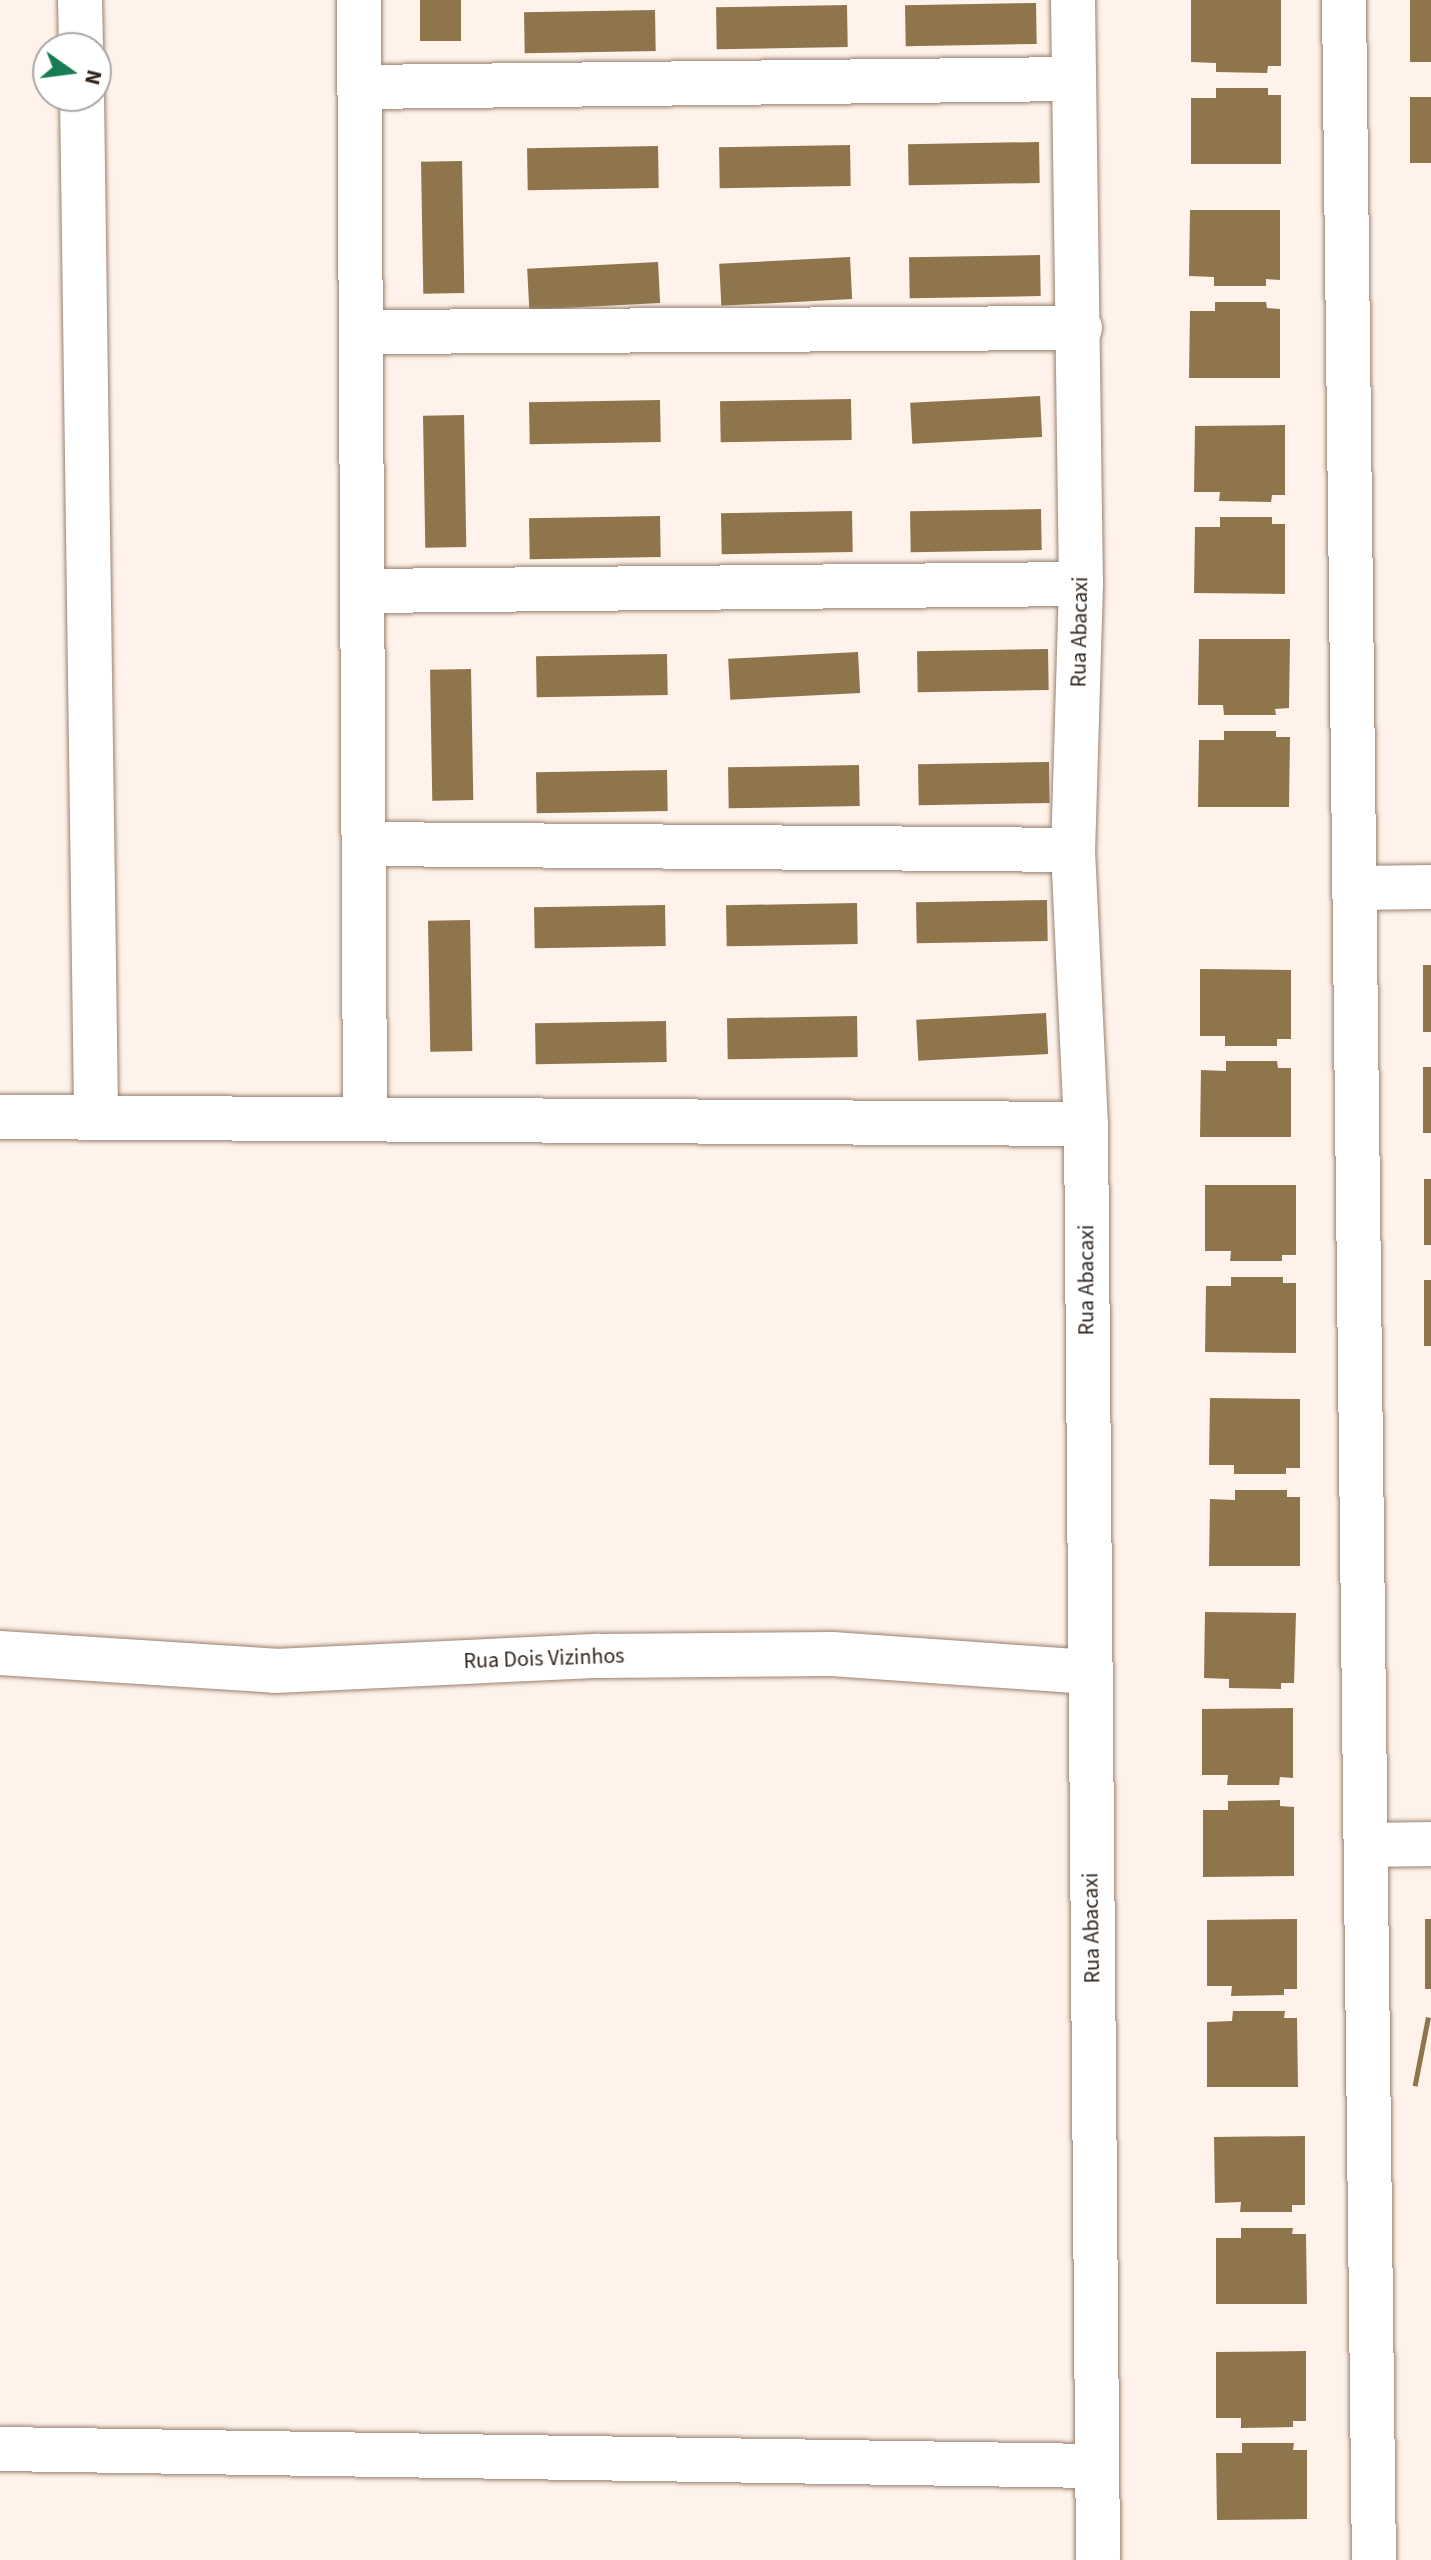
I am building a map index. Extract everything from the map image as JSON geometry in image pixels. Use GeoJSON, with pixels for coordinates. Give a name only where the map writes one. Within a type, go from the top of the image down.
{"type":"FeatureCollection","features":[{"type":"Feature","properties":{"kind":"street"},"geometry":{"type":"LineString","coordinates":[[80,0],[81,32]]}},
{"type":"Feature","properties":{"kind":"street"},"geometry":{"type":"LineString","coordinates":[[359,0],[365,1119]]}},
{"type":"Feature","properties":{"kind":"street","name":"Rua Abacaxi"},"geometry":{"type":"LineString","coordinates":[[1073,0],[1080,328],[1081,584],[1073,850],[1086,1124],[1098,2560]]}},
{"type":"Feature","properties":{"kind":"street"},"geometry":{"type":"LineString","coordinates":[[1344,0],[1374,2560]]}},
{"type":"Feature","properties":{"kind":"street"},"geometry":{"type":"LineString","coordinates":[[359,87],[1073,79]]}},
{"type":"Feature","properties":{"kind":"street"},"geometry":{"type":"LineString","coordinates":[[82,112],[96,1116]]}},
{"type":"Feature","properties":{"kind":"street"},"geometry":{"type":"LineString","coordinates":[[363,332],[1080,328]]}},
{"type":"Feature","properties":{"kind":"street"},"geometry":{"type":"LineString","coordinates":[[363,591],[1081,584]]}},
{"type":"Feature","properties":{"kind":"street"},"geometry":{"type":"LineString","coordinates":[[364,844],[1073,850]]}},
{"type":"Feature","properties":{"kind":"street"},"geometry":{"type":"LineString","coordinates":[[1354,888],[1431,887]]}},
{"type":"Feature","properties":{"kind":"street"},"geometry":{"type":"LineString","coordinates":[[0,1117],[1086,1124]]}},
{"type":"Feature","properties":{"kind":"street","name":"Rua Dois Vizinhos"},"geometry":{"type":"LineString","coordinates":[[0,1653],[275,1671],[599,1656],[832,1654],[1089,1672]]}},
{"type":"Feature","properties":{"kind":"street"},"geometry":{"type":"LineString","coordinates":[[1366,1845],[1431,1844]]}},
{"type":"Feature","properties":{"kind":"street"},"geometry":{"type":"LineString","coordinates":[[0,2449],[1097,2466]]}},
{"type":"Feature","properties":{"kind":"building"},"geometry":{"type":"Polygon","coordinates":[[[420,0],[461,0],[461,41],[420,41],[420,0]]]}},
{"type":"Feature","properties":{"kind":"building"},"geometry":{"type":"Polygon","coordinates":[[[1191,0],[1281,0],[1281,66],[1268,66],[1267,73],[1216,72],[1216,63],[1191,62],[1191,0]]]}},
{"type":"Feature","properties":{"kind":"building"},"geometry":{"type":"Polygon","coordinates":[[[1410,0],[1431,0],[1431,62],[1410,62],[1410,0]]]}},
{"type":"Feature","properties":{"kind":"building"},"geometry":{"type":"Polygon","coordinates":[[[1036,3],[1037,44],[906,46],[905,5],[1036,3]]]}},
{"type":"Feature","properties":{"kind":"building"},"geometry":{"type":"Polygon","coordinates":[[[847,5],[848,47],[717,49],[716,7],[847,5]]]}},
{"type":"Feature","properties":{"kind":"building"},"geometry":{"type":"Polygon","coordinates":[[[655,10],[656,51],[525,53],[524,12],[655,10]]]}},
{"type":"Feature","properties":{"kind":"building"},"geometry":{"type":"Polygon","coordinates":[[[1216,88],[1268,88],[1268,95],[1281,95],[1281,164],[1191,164],[1191,98],[1216,98],[1216,88]]]}},
{"type":"Feature","properties":{"kind":"building"},"geometry":{"type":"Polygon","coordinates":[[[1410,97],[1431,97],[1431,163],[1410,163],[1410,97]]]}},
{"type":"Feature","properties":{"kind":"building"},"geometry":{"type":"Polygon","coordinates":[[[1039,142],[1040,183],[909,185],[908,144],[1039,142]]]}},
{"type":"Feature","properties":{"kind":"building"},"geometry":{"type":"Polygon","coordinates":[[[850,145],[851,186],[720,188],[719,147],[850,145]]]}},
{"type":"Feature","properties":{"kind":"building"},"geometry":{"type":"Polygon","coordinates":[[[658,146],[659,188],[528,190],[527,148],[658,146]]]}},
{"type":"Feature","properties":{"kind":"building"},"geometry":{"type":"Polygon","coordinates":[[[462,161],[464,293],[423,294],[421,162],[462,161]]]}},
{"type":"Feature","properties":{"kind":"building"},"geometry":{"type":"Polygon","coordinates":[[[1190,210],[1280,210],[1280,280],[1266,279],[1266,286],[1214,286],[1214,277],[1189,276],[1190,210]]]}},
{"type":"Feature","properties":{"kind":"building"},"geometry":{"type":"Polygon","coordinates":[[[1040,255],[1041,296],[910,298],[909,257],[1040,255]]]}},
{"type":"Feature","properties":{"kind":"building"},"geometry":{"type":"Polygon","coordinates":[[[850,257],[852,299],[721,306],[719,264],[850,257]]]}},
{"type":"Feature","properties":{"kind":"building"},"geometry":{"type":"Polygon","coordinates":[[[658,262],[660,303],[529,310],[527,269],[658,262]]]}},
{"type":"Feature","properties":{"kind":"building"},"geometry":{"type":"Polygon","coordinates":[[[1215,302],[1266,302],[1267,308],[1280,309],[1280,378],[1189,378],[1190,311],[1215,311],[1215,302]]]}},
{"type":"Feature","properties":{"kind":"building"},"geometry":{"type":"Polygon","coordinates":[[[1040,396],[1042,437],[912,444],[910,403],[1040,396]]]}},
{"type":"Feature","properties":{"kind":"building"},"geometry":{"type":"Polygon","coordinates":[[[851,399],[852,440],[721,442],[720,401],[851,399]]]}},
{"type":"Feature","properties":{"kind":"building"},"geometry":{"type":"Polygon","coordinates":[[[660,400],[661,442],[530,444],[529,402],[660,400]]]}},
{"type":"Feature","properties":{"kind":"building"},"geometry":{"type":"Polygon","coordinates":[[[464,415],[466,547],[425,548],[423,416],[464,415]]]}},
{"type":"Feature","properties":{"kind":"building"},"geometry":{"type":"Polygon","coordinates":[[[1285,425],[1285,495],[1272,495],[1271,502],[1219,501],[1220,492],[1194,492],[1195,426],[1285,425]]]}},
{"type":"Feature","properties":{"kind":"building"},"geometry":{"type":"Polygon","coordinates":[[[1041,509],[1042,550],[911,552],[910,511],[1041,509]]]}},
{"type":"Feature","properties":{"kind":"building"},"geometry":{"type":"Polygon","coordinates":[[[852,511],[853,552],[722,554],[721,513],[852,511]]]}},
{"type":"Feature","properties":{"kind":"building"},"geometry":{"type":"Polygon","coordinates":[[[660,516],[661,557],[530,559],[529,518],[660,516]]]}},
{"type":"Feature","properties":{"kind":"building"},"geometry":{"type":"Polygon","coordinates":[[[1220,517],[1272,517],[1272,524],[1285,524],[1285,594],[1194,593],[1195,527],[1220,527],[1220,517]]]}},
{"type":"Feature","properties":{"kind":"building"},"geometry":{"type":"Polygon","coordinates":[[[1199,639],[1290,639],[1289,708],[1275,709],[1276,715],[1224,715],[1223,705],[1198,705],[1199,639]]]}},
{"type":"Feature","properties":{"kind":"building"},"geometry":{"type":"Polygon","coordinates":[[[1048,649],[1049,690],[918,692],[917,651],[1048,649]]]}},
{"type":"Feature","properties":{"kind":"building"},"geometry":{"type":"Polygon","coordinates":[[[858,652],[860,693],[730,700],[728,659],[858,652]]]}},
{"type":"Feature","properties":{"kind":"building"},"geometry":{"type":"Polygon","coordinates":[[[667,654],[668,695],[537,697],[536,656],[667,654]]]}},
{"type":"Feature","properties":{"kind":"building"},"geometry":{"type":"Polygon","coordinates":[[[471,669],[473,800],[432,801],[430,670],[471,669]]]}},
{"type":"Feature","properties":{"kind":"building"},"geometry":{"type":"Polygon","coordinates":[[[1224,731],[1276,731],[1276,737],[1290,737],[1289,807],[1198,807],[1199,740],[1224,740],[1224,731]]]}},
{"type":"Feature","properties":{"kind":"building"},"geometry":{"type":"Polygon","coordinates":[[[1049,762],[1050,803],[919,805],[918,764],[1049,762]]]}},
{"type":"Feature","properties":{"kind":"building"},"geometry":{"type":"Polygon","coordinates":[[[859,765],[860,806],[729,808],[728,767],[859,765]]]}},
{"type":"Feature","properties":{"kind":"building"},"geometry":{"type":"Polygon","coordinates":[[[667,770],[668,811],[537,813],[536,772],[667,770]]]}},
{"type":"Feature","properties":{"kind":"building"},"geometry":{"type":"Polygon","coordinates":[[[1047,900],[1048,941],[917,943],[916,902],[1047,900]]]}},
{"type":"Feature","properties":{"kind":"building"},"geometry":{"type":"Polygon","coordinates":[[[857,903],[858,944],[727,946],[726,905],[857,903]]]}},
{"type":"Feature","properties":{"kind":"building"},"geometry":{"type":"Polygon","coordinates":[[[665,905],[666,946],[535,948],[534,907],[665,905]]]}},
{"type":"Feature","properties":{"kind":"building"},"geometry":{"type":"Polygon","coordinates":[[[470,920],[472,1051],[430,1052],[428,921],[470,920]]]}},
{"type":"Feature","properties":{"kind":"building"},"geometry":{"type":"Polygon","coordinates":[[[1423,965],[1431,965],[1431,1032],[1423,1032],[1423,965]]]}},
{"type":"Feature","properties":{"kind":"building"},"geometry":{"type":"Polygon","coordinates":[[[1200,969],[1291,970],[1291,1039],[1277,1039],[1277,1046],[1225,1046],[1225,1036],[1200,1036],[1200,969]]]}},
{"type":"Feature","properties":{"kind":"building"},"geometry":{"type":"Polygon","coordinates":[[[1046,1013],[1048,1054],[918,1061],[916,1020],[1046,1013]]]}},
{"type":"Feature","properties":{"kind":"building"},"geometry":{"type":"Polygon","coordinates":[[[857,1016],[858,1057],[728,1059],[727,1018],[857,1016]]]}},
{"type":"Feature","properties":{"kind":"building"},"geometry":{"type":"Polygon","coordinates":[[[666,1021],[667,1062],[536,1064],[535,1023],[666,1021]]]}},
{"type":"Feature","properties":{"kind":"building"},"geometry":{"type":"Polygon","coordinates":[[[1226,1061],[1277,1061],[1278,1068],[1291,1068],[1291,1137],[1200,1137],[1201,1070],[1226,1071],[1226,1061]]]}},
{"type":"Feature","properties":{"kind":"building"},"geometry":{"type":"Polygon","coordinates":[[[1423,1067],[1431,1067],[1431,1133],[1423,1133],[1423,1067]]]}},
{"type":"Feature","properties":{"kind":"building"},"geometry":{"type":"Polygon","coordinates":[[[1424,1179],[1431,1179],[1431,1245],[1424,1245],[1424,1179]]]}},
{"type":"Feature","properties":{"kind":"building"},"geometry":{"type":"Polygon","coordinates":[[[1205,1185],[1296,1185],[1296,1255],[1282,1255],[1282,1261],[1230,1261],[1231,1251],[1205,1251],[1205,1185]]]}},
{"type":"Feature","properties":{"kind":"building"},"geometry":{"type":"Polygon","coordinates":[[[1231,1277],[1283,1277],[1283,1283],[1296,1283],[1296,1353],[1205,1352],[1206,1286],[1231,1286],[1231,1277]]]}},
{"type":"Feature","properties":{"kind":"building"},"geometry":{"type":"Polygon","coordinates":[[[1424,1280],[1431,1280],[1431,1346],[1424,1346],[1424,1280]]]}},
{"type":"Feature","properties":{"kind":"building"},"geometry":{"type":"Polygon","coordinates":[[[1210,1398],[1300,1399],[1300,1468],[1286,1468],[1286,1474],[1234,1474],[1234,1465],[1209,1465],[1210,1398]]]}},
{"type":"Feature","properties":{"kind":"building"},"geometry":{"type":"Polygon","coordinates":[[[1235,1490],[1287,1490],[1287,1497],[1300,1497],[1300,1566],[1209,1566],[1210,1499],[1235,1500],[1235,1490]]]}},
{"type":"Feature","properties":{"kind":"building"},"geometry":{"type":"Polygon","coordinates":[[[1205,1612],[1296,1613],[1294,1683],[1281,1683],[1281,1689],[1229,1688],[1229,1679],[1204,1678],[1205,1612]]]}},
{"type":"Feature","properties":{"kind":"building"},"geometry":{"type":"Polygon","coordinates":[[[1293,1708],[1293,1778],[1280,1777],[1279,1785],[1227,1785],[1228,1775],[1202,1775],[1202,1709],[1293,1708]]]}},
{"type":"Feature","properties":{"kind":"building"},"geometry":{"type":"Polygon","coordinates":[[[1280,1800],[1280,1806],[1294,1807],[1294,1876],[1203,1877],[1203,1810],[1228,1810],[1228,1801],[1280,1800]]]}},
{"type":"Feature","properties":{"kind":"building"},"geometry":{"type":"Polygon","coordinates":[[[1297,1919],[1297,1989],[1284,1989],[1284,1995],[1231,1996],[1232,1986],[1207,1986],[1207,1920],[1297,1919]]]}},
{"type":"Feature","properties":{"kind":"building"},"geometry":{"type":"Polygon","coordinates":[[[1425,1919],[1431,1919],[1431,1989],[1425,1989],[1425,1919]]]}},
{"type":"Feature","properties":{"kind":"building"},"geometry":{"type":"Polygon","coordinates":[[[1233,2011],[1285,2011],[1284,2018],[1297,2018],[1298,2087],[1207,2087],[1207,2022],[1232,2021],[1233,2011]]]}},
{"type":"Feature","properties":{"kind":"building"},"geometry":{"type":"Polygon","coordinates":[[[1426,2017],[1431,2018],[1418,2087],[1413,2086],[1426,2017]]]}},
{"type":"Feature","properties":{"kind":"building"},"geometry":{"type":"Polygon","coordinates":[[[1305,2136],[1305,2205],[1292,2205],[1292,2212],[1240,2212],[1241,2202],[1215,2203],[1214,2137],[1305,2136]]]}},
{"type":"Feature","properties":{"kind":"building"},"geometry":{"type":"Polygon","coordinates":[[[1241,2228],[1293,2228],[1292,2234],[1306,2234],[1307,2304],[1216,2304],[1216,2238],[1241,2238],[1241,2228]]]}},
{"type":"Feature","properties":{"kind":"building"},"geometry":{"type":"Polygon","coordinates":[[[1306,2351],[1306,2421],[1293,2421],[1293,2427],[1241,2428],[1241,2418],[1216,2418],[1216,2352],[1306,2351]]]}},
{"type":"Feature","properties":{"kind":"building"},"geometry":{"type":"Polygon","coordinates":[[[1242,2443],[1294,2443],[1293,2450],[1307,2450],[1307,2519],[1217,2520],[1216,2453],[1242,2453],[1242,2443]]]}}]}
